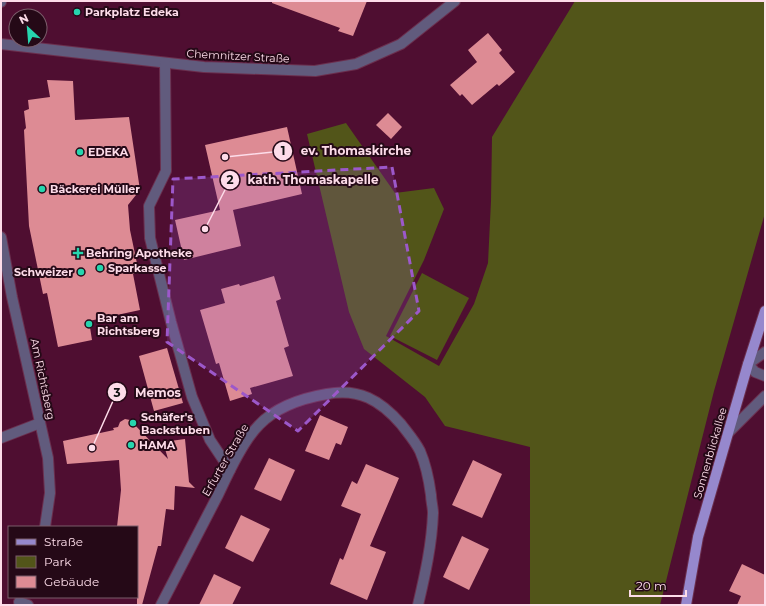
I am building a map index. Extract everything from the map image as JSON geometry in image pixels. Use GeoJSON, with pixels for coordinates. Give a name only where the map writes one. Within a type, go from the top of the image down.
{"type":"FeatureCollection","features":[{"type":"Feature","properties":{"kind":"main road","name":"Sonnenblickallee"},"geometry":{"type":"LineString","coordinates":[[686,605],[698,537],[748,364],[765,311]]}},
{"type":"Feature","properties":{"kind":"street","name":"Chemnitzer Straße"},"geometry":{"type":"LineString","coordinates":[[1,44],[204,67],[315,71],[356,64],[401,44],[455,1]]}},
{"type":"Feature","properties":{"kind":"street"},"geometry":{"type":"LineString","coordinates":[[165,63],[166,171],[149,206],[150,238],[192,397],[210,440],[230,470]]}},
{"type":"Feature","properties":{"kind":"street","name":"Am Richtsberg"},"geometry":{"type":"LineString","coordinates":[[1,237],[12,297],[48,458],[50,493],[45,526]]}},
{"type":"Feature","properties":{"kind":"street"},"geometry":{"type":"LineString","coordinates":[[765,352],[748,364],[755,372],[765,376]]}},
{"type":"Feature","properties":{"kind":"street","name":"Erfurter Straße"},"geometry":{"type":"LineString","coordinates":[[162,605],[230,470],[251,435],[259,425],[272,414],[291,404],[313,396],[338,392],[357,394],[378,402],[392,414],[406,430],[419,450],[428,479],[433,512],[430,548],[418,605]]}},
{"type":"Feature","properties":{"kind":"street"},"geometry":{"type":"LineString","coordinates":[[728,433],[765,396]]}},
{"type":"Feature","properties":{"kind":"street"},"geometry":{"type":"LineString","coordinates":[[1,438],[40,423]]}},
{"type":"Feature","properties":{"kind":"street"},"geometry":{"type":"LineString","coordinates":[[19,601],[28,605]]}},
{"type":"Feature","properties":{"kind":"highlighted area"},"geometry":{"type":"Polygon","coordinates":[[[392,167],[419,311],[298,431],[167,342],[173,179],[392,167]]]}},
{"type":"Feature","properties":{"kind":"green space"},"geometry":{"type":"Polygon","coordinates":[[[575,1],[765,1],[765,213],[714,391],[660,605],[530,605],[530,447],[445,426],[425,397],[364,349],[349,312],[307,134],[346,123],[395,193],[434,188],[444,209],[424,260],[386,336],[439,366],[474,304],[488,263],[492,137],[575,1]]]}},
{"type":"Feature","properties":{"kind":"green space"},"geometry":{"type":"Polygon","coordinates":[[[422,273],[469,298],[437,360],[390,336],[422,273]]]}},
{"type":"Feature","properties":{"kind":"building"},"geometry":{"type":"Polygon","coordinates":[[[272,1],[367,1],[353,36],[338,31],[340,28],[272,3],[272,1]]]}},
{"type":"Feature","properties":{"kind":"building"},"geometry":{"type":"Polygon","coordinates":[[[488,33],[502,50],[499,53],[515,72],[499,86],[497,84],[472,105],[462,94],[460,96],[450,85],[477,62],[468,50],[488,33]]]}},
{"type":"Feature","properties":{"kind":"building"},"geometry":{"type":"Polygon","coordinates":[[[47,80],[73,81],[75,120],[129,117],[140,190],[128,205],[130,230],[139,273],[133,274],[140,310],[89,321],[92,340],[58,347],[47,293],[43,294],[29,226],[24,130],[26,128],[24,111],[29,109],[28,100],[50,97],[47,80]]]}},
{"type":"Feature","properties":{"kind":"building"},"geometry":{"type":"Polygon","coordinates":[[[388,113],[402,127],[391,139],[376,125],[388,113]]]}},
{"type":"Feature","properties":{"kind":"building"},"geometry":{"type":"Polygon","coordinates":[[[287,127],[302,194],[233,210],[241,246],[184,260],[175,220],[220,210],[205,145],[287,127]]]}},
{"type":"Feature","properties":{"kind":"building"},"geometry":{"type":"Polygon","coordinates":[[[274,276],[281,299],[276,301],[289,346],[284,348],[293,376],[250,388],[252,394],[230,401],[219,363],[216,364],[200,310],[225,303],[221,289],[239,284],[240,286],[274,276]]]}},
{"type":"Feature","properties":{"kind":"building"},"geometry":{"type":"Polygon","coordinates":[[[167,348],[183,403],[154,411],[139,356],[167,348]]]}},
{"type":"Feature","properties":{"kind":"building"},"geometry":{"type":"Polygon","coordinates":[[[320,415],[348,427],[341,445],[336,443],[329,460],[305,451],[320,415]]]}},
{"type":"Feature","properties":{"kind":"building"},"geometry":{"type":"Polygon","coordinates":[[[125,419],[130,420],[168,459],[163,442],[185,439],[189,482],[195,488],[175,486],[174,510],[166,509],[161,546],[158,546],[142,605],[137,605],[138,526],[117,526],[121,490],[119,460],[67,464],[63,441],[114,430],[113,428],[118,427],[120,422],[125,419]]]}},
{"type":"Feature","properties":{"kind":"building"},"geometry":{"type":"Polygon","coordinates":[[[269,458],[295,470],[281,501],[254,489],[269,458]]]}},
{"type":"Feature","properties":{"kind":"building"},"geometry":{"type":"Polygon","coordinates":[[[473,460],[502,474],[482,518],[452,505],[473,460]]]}},
{"type":"Feature","properties":{"kind":"building"},"geometry":{"type":"Polygon","coordinates":[[[366,464],[399,478],[370,546],[386,552],[367,600],[330,584],[340,558],[343,560],[361,514],[341,506],[352,481],[357,484],[366,464]]]}},
{"type":"Feature","properties":{"kind":"building"},"geometry":{"type":"Polygon","coordinates":[[[241,515],[270,529],[253,562],[225,548],[241,515]]]}},
{"type":"Feature","properties":{"kind":"building"},"geometry":{"type":"Polygon","coordinates":[[[462,536],[489,549],[469,590],[443,577],[462,536]]]}},
{"type":"Feature","properties":{"kind":"building"},"geometry":{"type":"Polygon","coordinates":[[[742,564],[765,575],[765,605],[737,605],[741,596],[729,591],[742,564]]]}},
{"type":"Feature","properties":{"kind":"building"},"geometry":{"type":"Polygon","coordinates":[[[214,574],[241,587],[232,605],[199,605],[214,574]]]}},
{"type":"Feature","properties":{"kind":"place","name":"Parkplatz Edeka"},"geometry":{"type":"Point","coordinates":[77,12]}},
{"type":"Feature","properties":{"kind":"place","name":"EDEKA"},"geometry":{"type":"Point","coordinates":[80,152]}},
{"type":"Feature","properties":{"kind":"place","name":"ev. Thomaskirche"},"geometry":{"type":"Point","coordinates":[225,157]}},
{"type":"Feature","properties":{"kind":"place","name":"Bäckerei Müller"},"geometry":{"type":"Point","coordinates":[42,189]}},
{"type":"Feature","properties":{"kind":"place","name":"kath. Thomaskapelle"},"geometry":{"type":"Point","coordinates":[205,229]}},
{"type":"Feature","properties":{"kind":"place","name":"Behring Apotheke"},"geometry":{"type":"Point","coordinates":[78,253]}},
{"type":"Feature","properties":{"kind":"place","name":"Sparkasse"},"geometry":{"type":"Point","coordinates":[100,268]}},
{"type":"Feature","properties":{"kind":"place","name":"Schweizer"},"geometry":{"type":"Point","coordinates":[81,272]}},
{"type":"Feature","properties":{"kind":"place","name":"Bar am Richtsberg"},"geometry":{"type":"Point","coordinates":[89,324]}},
{"type":"Feature","properties":{"kind":"place","name":"Schäfer's Backstuben"},"geometry":{"type":"Point","coordinates":[133,423]}},
{"type":"Feature","properties":{"kind":"place","name":"HAMA"},"geometry":{"type":"Point","coordinates":[131,445]}},
{"type":"Feature","properties":{"kind":"place","name":"Memos"},"geometry":{"type":"Point","coordinates":[92,448]}}]}
